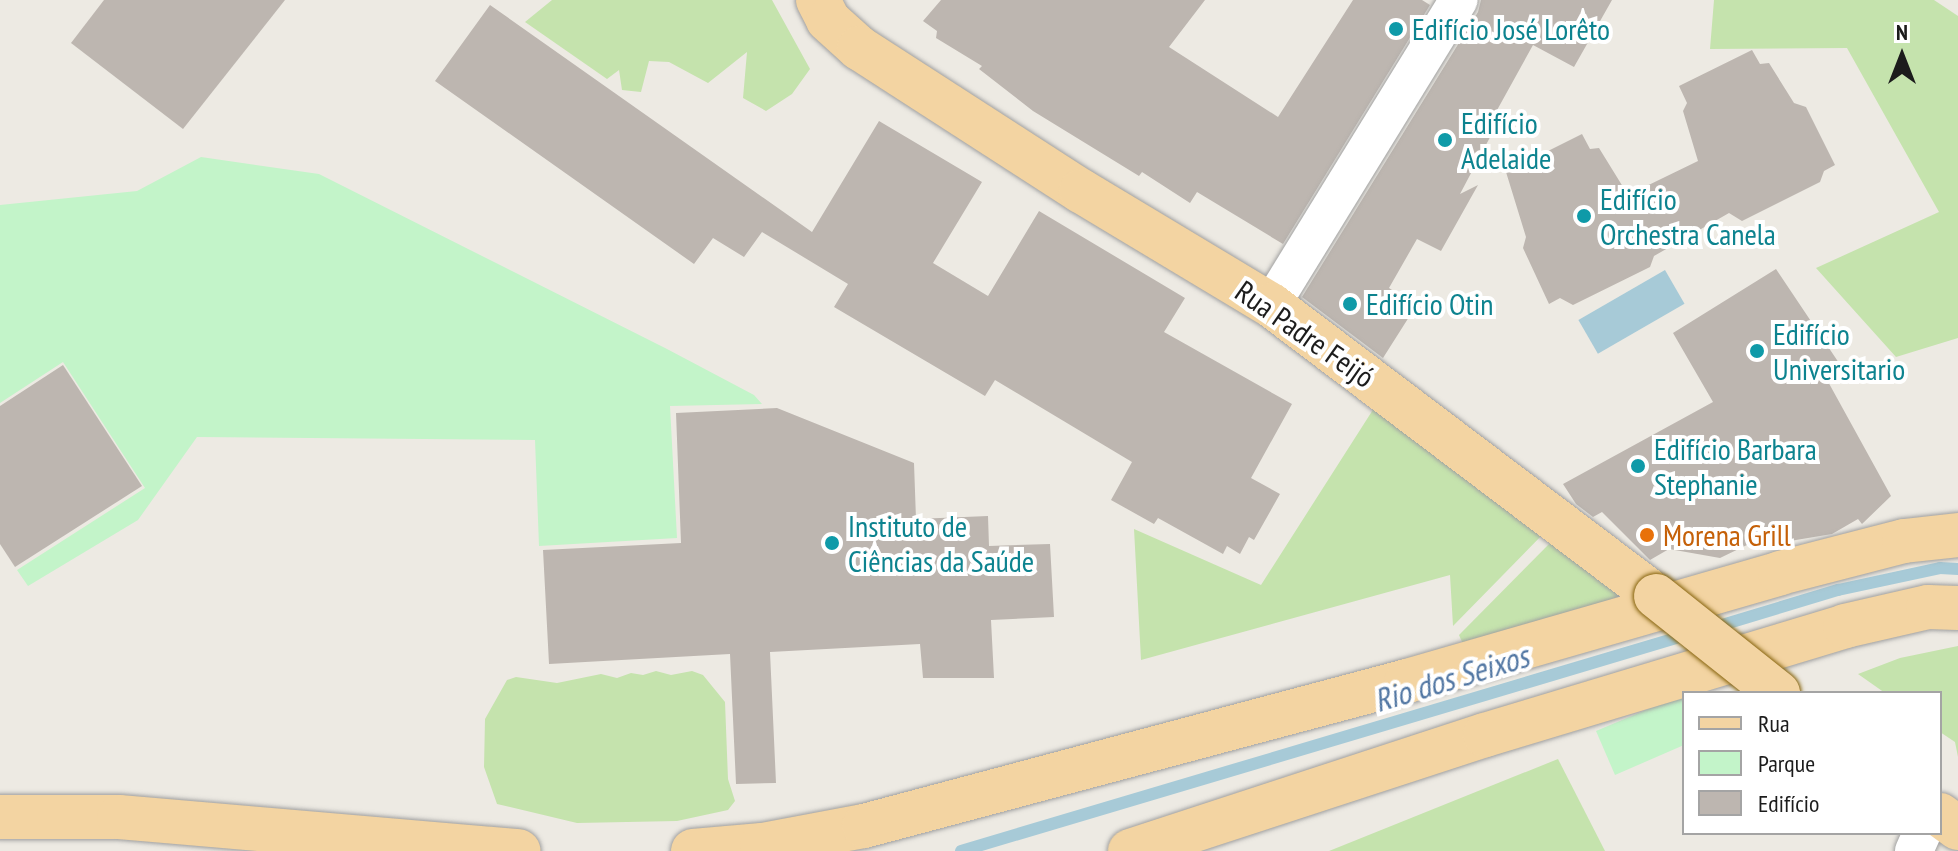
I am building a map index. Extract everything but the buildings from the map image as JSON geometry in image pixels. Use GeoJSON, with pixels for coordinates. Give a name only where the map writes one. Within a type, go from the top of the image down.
{"type":"FeatureCollection","features":[{"type":"Feature","properties":{"kind":"main road","name":"Rua Padre Feijó"},"geometry":{"type":"LineString","coordinates":[[818,0],[828,20],[859,48],[1081,191],[1271,305],[1605,556],[1775,691]]}},
{"type":"Feature","properties":{"kind":"main road"},"geometry":{"type":"LineString","coordinates":[[693,851],[762,845],[864,826],[1407,681],[1794,570],[1904,541],[1958,535]]}},
{"type":"Feature","properties":{"kind":"main road"},"geometry":{"type":"LineString","coordinates":[[1130,851],[1500,730],[1845,626],[1928,607],[1958,608]]}},
{"type":"Feature","properties":{"kind":"main road"},"geometry":{"type":"LineString","coordinates":[[0,817],[119,817],[519,851]]}},
{"type":"Feature","properties":{"kind":"street"},"geometry":{"type":"LineString","coordinates":[[1271,305],[1448,4]]}},
{"type":"Feature","properties":{"kind":"green space"},"geometry":{"type":"Polygon","coordinates":[[[552,0],[772,0],[810,69],[792,94],[766,111],[743,98],[747,52],[708,83],[669,62],[649,61],[641,92],[622,90],[619,70],[607,79],[525,22],[552,0]]]}},
{"type":"Feature","properties":{"kind":"green space"},"geometry":{"type":"Polygon","coordinates":[[[1714,0],[1934,0],[1958,16],[1958,338],[1896,357],[1816,268],[1939,212],[1847,48],[1710,49],[1714,0]]]}},
{"type":"Feature","properties":{"kind":"green space"},"geometry":{"type":"Polygon","coordinates":[[[201,157],[319,174],[667,349],[754,395],[762,404],[670,406],[677,538],[539,546],[535,440],[197,437],[138,520],[28,586],[17,570],[145,488],[63,362],[0,403],[0,205],[137,191],[201,157]]]}},
{"type":"Feature","properties":{"kind":"green space"},"geometry":{"type":"Polygon","coordinates":[[[1376,405],[1546,531],[1453,626],[1450,575],[1141,660],[1134,529],[1261,585],[1376,405]]]}},
{"type":"Feature","properties":{"kind":"green space"},"geometry":{"type":"Polygon","coordinates":[[[1555,538],[1644,602],[1469,658],[1459,635],[1555,538]]]}},
{"type":"Feature","properties":{"kind":"green space"},"geometry":{"type":"Polygon","coordinates":[[[1958,646],[1958,757],[1955,742],[1942,733],[1942,691],[1882,691],[1858,674],[1900,658],[1958,646]]]}},
{"type":"Feature","properties":{"kind":"green space"},"geometry":{"type":"Polygon","coordinates":[[[656,671],[671,675],[692,671],[703,675],[725,702],[728,779],[735,801],[728,810],[677,821],[577,823],[497,804],[484,767],[485,719],[507,680],[516,677],[557,683],[601,674],[617,678],[631,673],[643,675],[656,671]]]}},
{"type":"Feature","properties":{"kind":"green space"},"geometry":{"type":"Polygon","coordinates":[[[1682,695],[1682,746],[1615,775],[1596,731],[1682,695]]]}},
{"type":"Feature","properties":{"kind":"green space"},"geometry":{"type":"Polygon","coordinates":[[[1558,759],[1605,851],[1329,851],[1558,759]]]}},
{"type":"Feature","properties":{"kind":"water"},"geometry":{"type":"Polygon","coordinates":[[[1665,270],[1684,304],[1598,354],[1578,320],[1665,270]]]}},
{"type":"Feature","properties":{"kind":"waterway","name":"Rio dos Seixos"},"geometry":{"type":"LineString","coordinates":[[1712,628],[1838,590],[1940,568],[1958,569]]}},
{"type":"Feature","properties":{"kind":"waterway","name":"Rio dos Seixos"},"geometry":{"type":"LineString","coordinates":[[961,851],[1690,634]]}},
{"type":"Feature","properties":{"kind":"place","name":"Edifício José Lorêto"},"geometry":{"type":"Point","coordinates":[1396,29]}},
{"type":"Feature","properties":{"kind":"place","name":"Edifício Adelaide"},"geometry":{"type":"Point","coordinates":[1445,140]}},
{"type":"Feature","properties":{"kind":"place","name":"Edifício Orchestra Canela"},"geometry":{"type":"Point","coordinates":[1584,216]}},
{"type":"Feature","properties":{"kind":"place","name":"Edifício Otin"},"geometry":{"type":"Point","coordinates":[1350,304]}},
{"type":"Feature","properties":{"kind":"place","name":"Edifício Universitario"},"geometry":{"type":"Point","coordinates":[1757,351]}},
{"type":"Feature","properties":{"kind":"place","name":"Edifício Barbara Stephanie"},"geometry":{"type":"Point","coordinates":[1638,466]}},
{"type":"Feature","properties":{"kind":"place","name":"Morena Grill"},"geometry":{"type":"Point","coordinates":[1647,535]}},
{"type":"Feature","properties":{"kind":"place","name":"Instituto de Ciências da Saúde"},"geometry":{"type":"Point","coordinates":[832,543]}}]}
